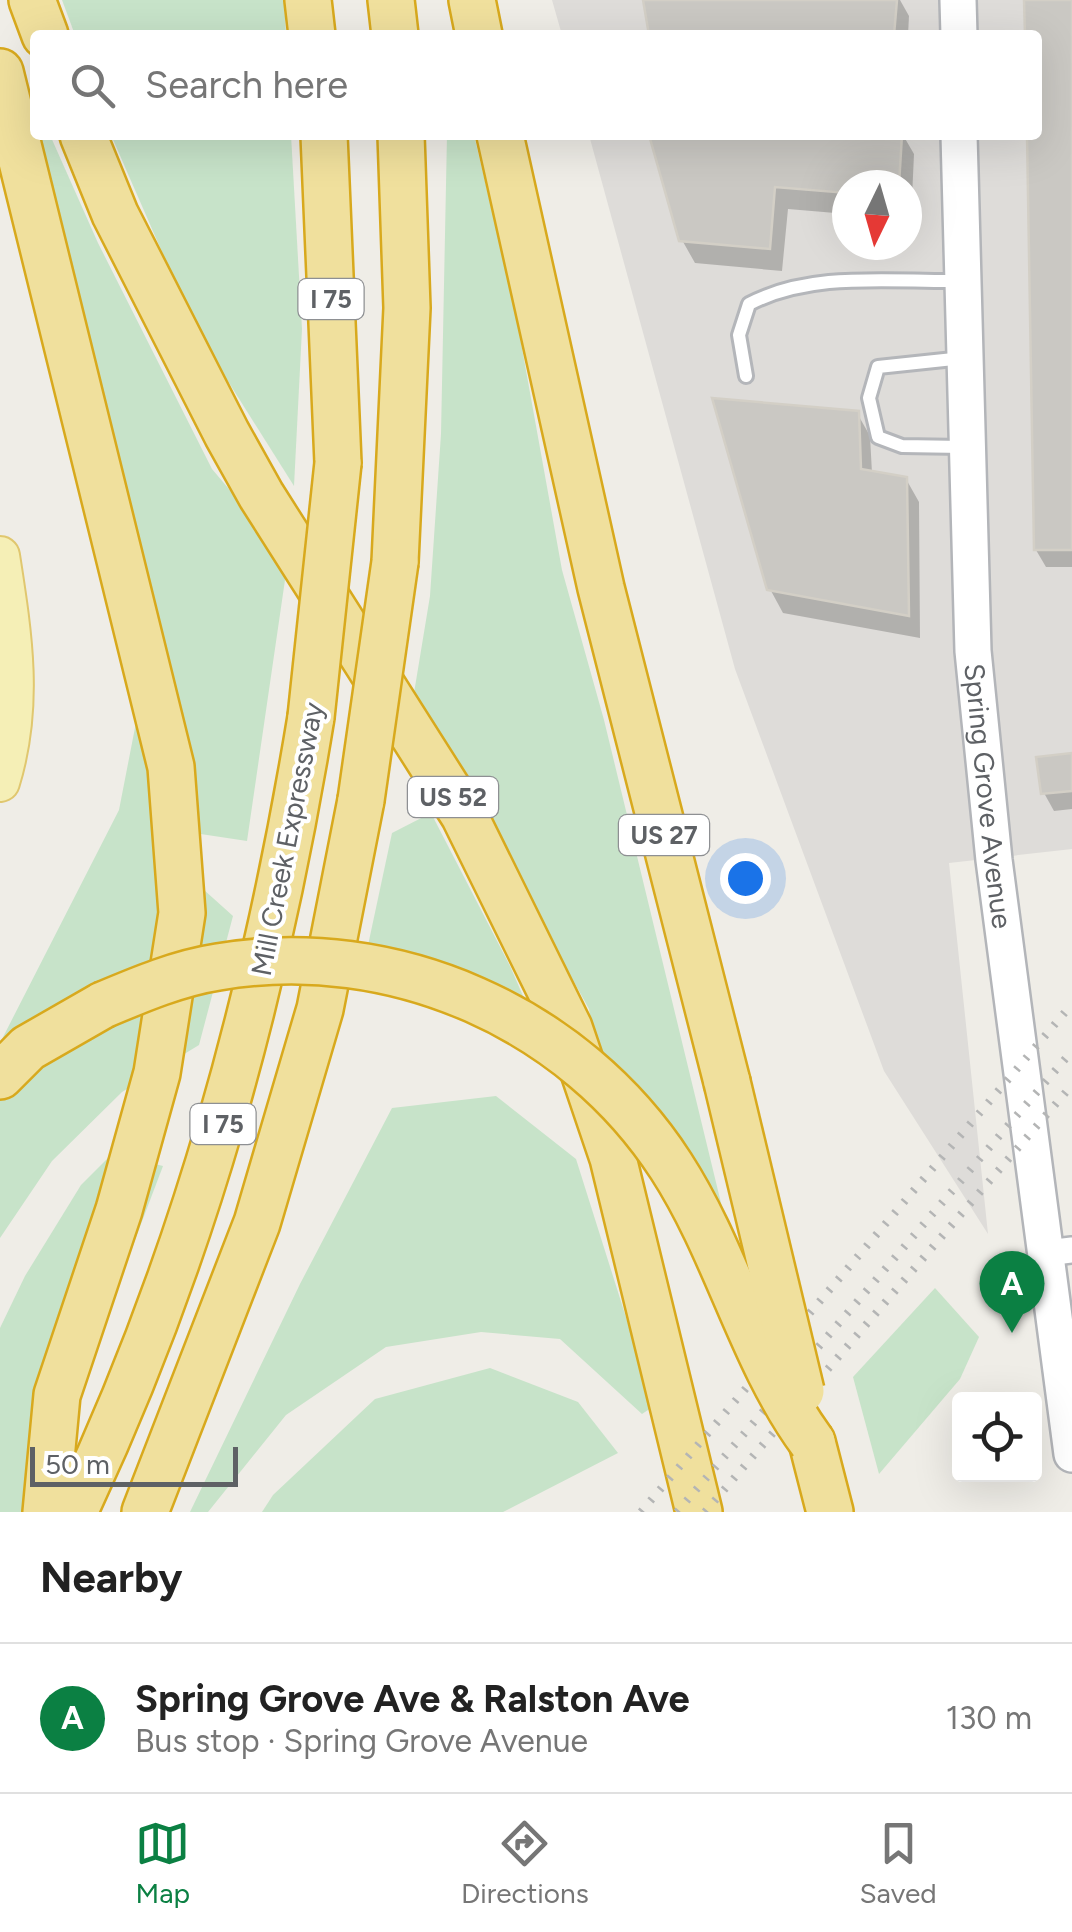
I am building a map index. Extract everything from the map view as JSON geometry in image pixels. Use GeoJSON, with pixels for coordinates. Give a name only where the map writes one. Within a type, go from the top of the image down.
{"type":"FeatureCollection","features":[{"type":"Feature","properties":{"kind":"highway"},"geometry":{"type":"LineString","coordinates":[[32,0],[44,30]]}},
{"type":"Feature","properties":{"kind":"highway"},"geometry":{"type":"LineString","coordinates":[[308,0],[311,30]]}},
{"type":"Feature","properties":{"kind":"highway"},"geometry":{"type":"LineString","coordinates":[[391,0],[394,30]]}},
{"type":"Feature","properties":{"kind":"highway"},"geometry":{"type":"LineString","coordinates":[[472,0],[478,30]]}},
{"type":"Feature","properties":{"kind":"highway"},"geometry":{"type":"LineString","coordinates":[[0,72],[170,766],[182,913],[157,1072],[119,1210],[57,1395],[46,1512]]}},
{"type":"Feature","properties":{"kind":"highway","name":"US 52"},"geometry":{"type":"LineString","coordinates":[[85,140],[156,298],[236,450],[464,814],[569,1028],[614,1158],[699,1512]]}},
{"type":"Feature","properties":{"kind":"highway","name":"Mill Creek Expressway"},"geometry":{"type":"LineString","coordinates":[[74,1512],[164,1303],[209,1170],[259,991],[311,717],[338,463],[324,140]]}},
{"type":"Feature","properties":{"kind":"highway","name":"I 75"},"geometry":{"type":"LineString","coordinates":[[145,1512],[176,1440],[263,1204],[320,1009],[361,800],[395,562],[407,308],[400,140]]}},
{"type":"Feature","properties":{"kind":"highway","name":"US 27"},"geometry":{"type":"LineString","coordinates":[[501,140],[601,588],[727,1082],[812,1442]]}},
{"type":"Feature","properties":{"kind":"highway"},"geometry":{"type":"LineString","coordinates":[[0,1076],[28,1048],[104,1005],[156,983],[217,967],[284,960],[354,966],[426,981],[495,1008],[562,1047],[616,1096],[671,1166],[734,1283],[780,1398],[812,1442],[830,1512]]}},
{"type":"Feature","properties":{"kind":"main road"},"geometry":{"type":"LineString","coordinates":[[958,0],[959,30]]}},
{"type":"Feature","properties":{"kind":"main road","name":"Spring Grove Avenue"},"geometry":{"type":"LineString","coordinates":[[959,140],[973,651],[996,876],[1060,1251],[1072,1454]]}},
{"type":"Feature","properties":{"kind":"main road"},"geometry":{"type":"LineString","coordinates":[[0,556],[14,636],[16,688],[0,782]]}},
{"type":"Feature","properties":{"kind":"lane"},"geometry":{"type":"LineString","coordinates":[[746,376],[740,334],[748,304],[775,290],[803,284],[962,281]]}},
{"type":"Feature","properties":{"kind":"lane"},"geometry":{"type":"LineString","coordinates":[[964,358],[878,367],[869,398],[878,437],[902,446],[965,447]]}},
{"type":"Feature","properties":{"kind":"shaded area"},"geometry":{"type":"Polygon","coordinates":[[[552,0],[1072,0],[1072,849],[949,863],[988,1234],[884,1071],[735,669],[590,140],[1042,140],[1042,30],[561,30],[552,0]]]}},
{"type":"Feature","properties":{"kind":"green space"},"geometry":{"type":"Polygon","coordinates":[[[62,0],[284,0],[286,30],[73,30],[62,0]]]}},
{"type":"Feature","properties":{"kind":"green space"},"geometry":{"type":"Polygon","coordinates":[[[39,140],[52,140],[98,243],[212,469],[278,547],[285,580],[247,841],[194,833],[184,872],[233,916],[199,1045],[122,1092],[52,1161],[0,1238],[0,1043],[119,810],[140,702],[39,140]]]}},
{"type":"Feature","properties":{"kind":"green space"},"geometry":{"type":"Polygon","coordinates":[[[113,140],[291,140],[302,329],[294,486],[197,332],[113,140]]]}},
{"type":"Feature","properties":{"kind":"green space"},"geometry":{"type":"Polygon","coordinates":[[[447,140],[475,140],[514,304],[562,570],[604,720],[729,1236],[604,1098],[589,1009],[414,693],[430,596],[441,434],[447,140]]]}},
{"type":"Feature","properties":{"kind":"green space"},"geometry":{"type":"Polygon","coordinates":[[[431,813],[510,966],[551,1060],[367,950],[392,833],[431,813]]]}},
{"type":"Feature","properties":{"kind":"green space"},"geometry":{"type":"Polygon","coordinates":[[[496,1096],[576,1159],[654,1406],[642,1414],[560,1339],[481,1332],[386,1347],[286,1415],[208,1512],[190,1512],[300,1284],[392,1108],[496,1096]]]}},
{"type":"Feature","properties":{"kind":"green space"},"geometry":{"type":"Polygon","coordinates":[[[112,1154],[163,1166],[80,1385],[25,1512],[0,1512],[0,1328],[25,1276],[81,1185],[112,1154]]]}},
{"type":"Feature","properties":{"kind":"green space"},"geometry":{"type":"Polygon","coordinates":[[[935,1288],[979,1337],[960,1379],[879,1474],[853,1377],[935,1288]]]}},
{"type":"Feature","properties":{"kind":"green space"},"geometry":{"type":"Polygon","coordinates":[[[490,1368],[578,1402],[618,1453],[503,1512],[262,1512],[273,1495],[375,1399],[490,1368]]]}},
{"type":"Feature","properties":{"kind":"building"},"geometry":{"type":"Polygon","coordinates":[[[643,0],[897,0],[894,30],[648,30],[643,0]]]}},
{"type":"Feature","properties":{"kind":"building"},"geometry":{"type":"Polygon","coordinates":[[[1024,0],[1072,0],[1072,550],[1034,550],[1027,140],[1042,140],[1042,30],[1025,30],[1024,0]]]}},
{"type":"Feature","properties":{"kind":"building"},"geometry":{"type":"Polygon","coordinates":[[[650,140],[902,140],[900,170],[832,170],[832,192],[775,187],[770,249],[679,241],[650,140]]]}},
{"type":"Feature","properties":{"kind":"building"},"geometry":{"type":"Polygon","coordinates":[[[712,398],[859,411],[861,469],[907,477],[909,616],[767,590],[712,398]]]}},
{"type":"Feature","properties":{"kind":"building"},"geometry":{"type":"Polygon","coordinates":[[[1072,753],[1072,791],[1041,794],[1036,757],[1072,753]]]}},
{"type":"Feature","properties":{"kind":"railway"},"geometry":{"type":"LineString","coordinates":[[641,1512],[1072,1004]]}},
{"type":"Feature","properties":{"kind":"railway"},"geometry":{"type":"LineString","coordinates":[[677,1512],[1072,1051]]}},
{"type":"Feature","properties":{"kind":"railway"},"geometry":{"type":"LineString","coordinates":[[705,1512],[1072,1085]]}},
{"type":"Feature","properties":{"kind":"place","name":"Spring Grove Ave & Ralston Ave"},"geometry":{"type":"Point","coordinates":[1012,1333]}}]}
